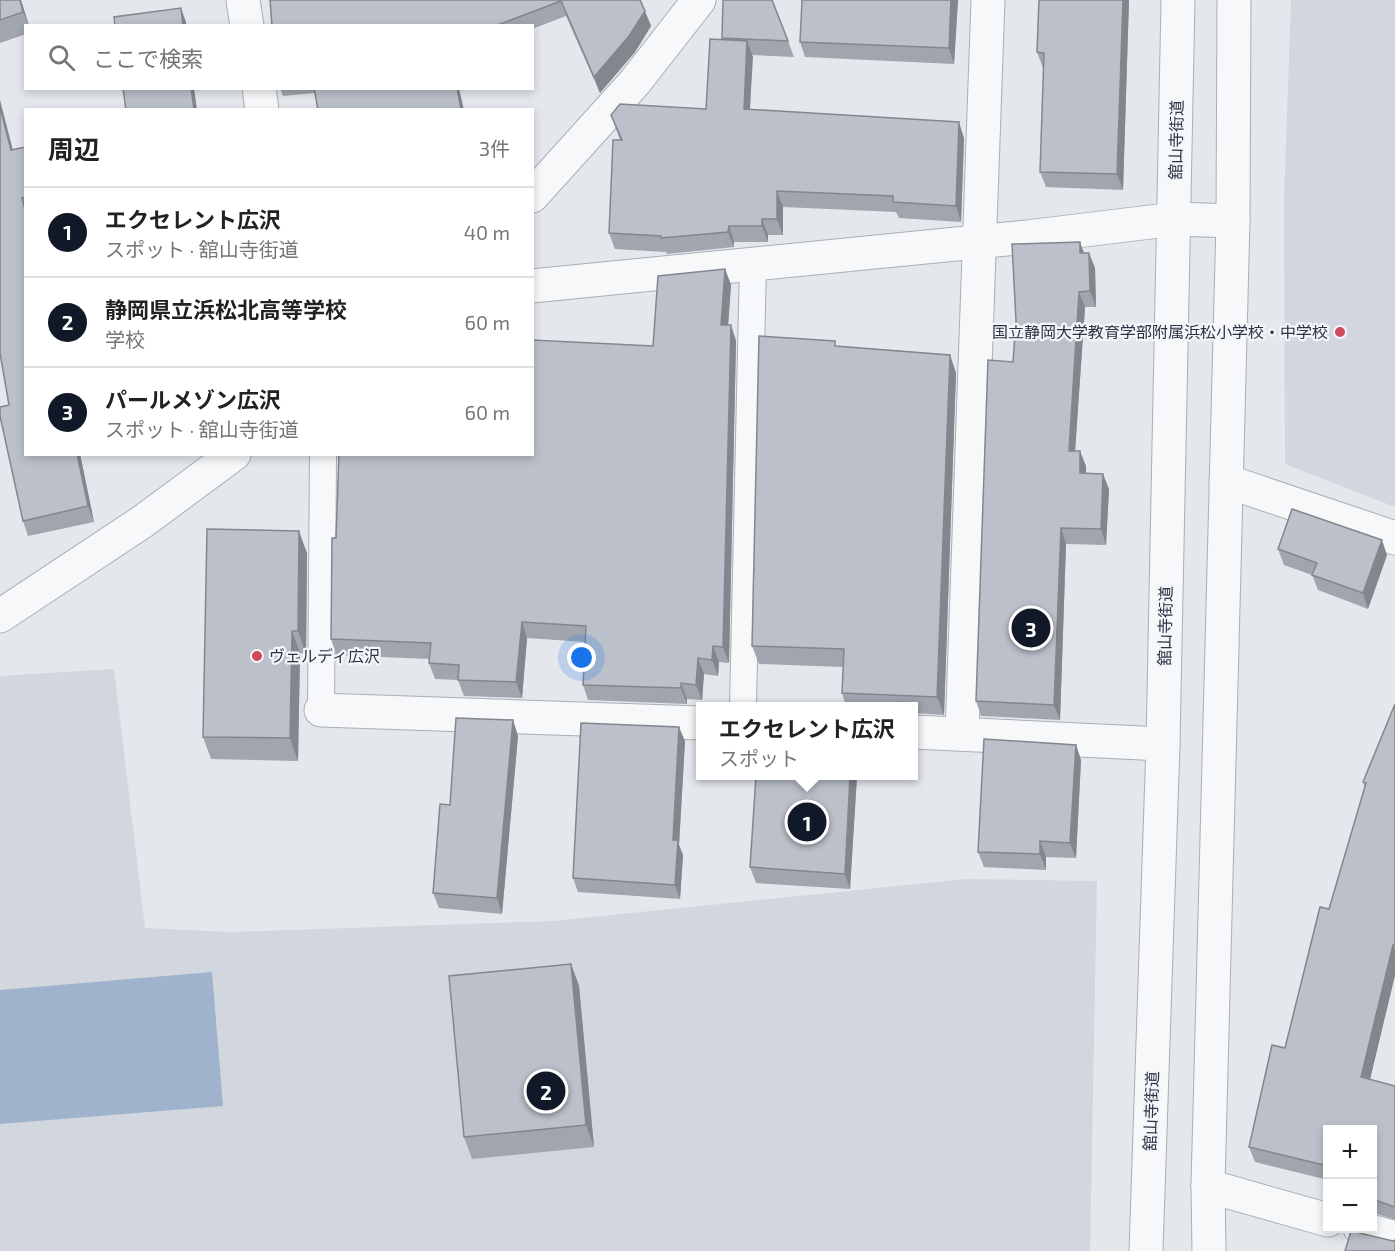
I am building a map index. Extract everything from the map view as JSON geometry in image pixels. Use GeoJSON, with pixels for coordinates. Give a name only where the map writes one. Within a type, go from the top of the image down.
{"type":"FeatureCollection","features":[{"type":"Feature","properties":{"kind":"street"},"geometry":{"type":"LineString","coordinates":[[243,0],[247,24]]}},
{"type":"Feature","properties":{"kind":"street"},"geometry":{"type":"LineString","coordinates":[[534,194],[635,82],[699,0]]}},
{"type":"Feature","properties":{"kind":"street"},"geometry":{"type":"LineString","coordinates":[[962,734],[988,0]]}},
{"type":"Feature","properties":{"kind":"street","name":"舘山寺街道"},"geometry":{"type":"LineString","coordinates":[[1146,1251],[1162,744],[1178,0]]}},
{"type":"Feature","properties":{"kind":"street"},"geometry":{"type":"LineString","coordinates":[[1209,1251],[1208,1186],[1233,221],[1234,0]]}},
{"type":"Feature","properties":{"kind":"street"},"geometry":{"type":"LineString","coordinates":[[259,90],[262,108]]}},
{"type":"Feature","properties":{"kind":"street"},"geometry":{"type":"LineString","coordinates":[[534,286],[979,242],[1175,219],[1233,221]]}},
{"type":"Feature","properties":{"kind":"street"},"geometry":{"type":"LineString","coordinates":[[0,616],[142,522],[231,456]]}},
{"type":"Feature","properties":{"kind":"street"},"geometry":{"type":"LineString","coordinates":[[1226,481],[1395,538]]}},
{"type":"Feature","properties":{"kind":"street"},"geometry":{"type":"LineString","coordinates":[[321,710],[696,723]]}},
{"type":"Feature","properties":{"kind":"street"},"geometry":{"type":"LineString","coordinates":[[918,732],[1162,744]]}},
{"type":"Feature","properties":{"kind":"street"},"geometry":{"type":"LineString","coordinates":[[1208,1186],[1323,1219]]}},
{"type":"Feature","properties":{"kind":"street"},"geometry":{"type":"LineString","coordinates":[[1377,1233],[1395,1238]]}},
{"type":"Feature","properties":{"kind":"lane"},"geometry":{"type":"LineString","coordinates":[[743,702],[753,263]]}},
{"type":"Feature","properties":{"kind":"lane"},"geometry":{"type":"LineString","coordinates":[[321,710],[323,456]]}},
{"type":"Feature","properties":{"kind":"shaded area","name":"国立静岡大学教育学部附属浜松小学校・中学校"},"geometry":{"type":"Polygon","coordinates":[[[1291,0],[1395,0],[1395,507],[1285,464],[1284,199],[1291,0]]]}},
{"type":"Feature","properties":{"kind":"shaded area"},"geometry":{"type":"Polygon","coordinates":[[[114,669],[145,928],[231,932],[553,921],[966,879],[1097,881],[1090,1251],[0,1251],[0,676],[114,669]]]}},
{"type":"Feature","properties":{"kind":"water"},"geometry":{"type":"Polygon","coordinates":[[[212,972],[223,1106],[0,1124],[0,990],[212,972]]]}},
{"type":"Feature","properties":{"kind":"building"},"geometry":{"type":"Polygon","coordinates":[[[0,0],[20,0],[23,12],[0,20],[0,0]]]}},
{"type":"Feature","properties":{"kind":"building"},"geometry":{"type":"Polygon","coordinates":[[[270,0],[640,0],[645,11],[629,36],[594,77],[561,1],[500,24],[272,24],[270,0]]]}},
{"type":"Feature","properties":{"kind":"building"},"geometry":{"type":"Polygon","coordinates":[[[723,0],[772,0],[788,41],[722,38],[723,0]]]}},
{"type":"Feature","properties":{"kind":"building"},"geometry":{"type":"Polygon","coordinates":[[[802,0],[951,0],[949,48],[800,42],[802,0]]]}},
{"type":"Feature","properties":{"kind":"building"},"geometry":{"type":"Polygon","coordinates":[[[1039,0],[1123,0],[1117,174],[1040,172],[1044,53],[1037,52],[1039,0]]]}},
{"type":"Feature","properties":{"kind":"building"},"geometry":{"type":"Polygon","coordinates":[[[181,8],[183,24],[115,24],[114,17],[181,8]]]}},
{"type":"Feature","properties":{"kind":"building"},"geometry":{"type":"Polygon","coordinates":[[[710,39],[747,41],[744,109],[959,122],[956,206],[893,202],[893,196],[777,191],[777,219],[762,219],[762,226],[729,226],[728,232],[661,238],[661,236],[609,233],[613,140],[622,140],[611,115],[620,104],[706,109],[710,39]]]}},
{"type":"Feature","properties":{"kind":"building"},"geometry":{"type":"Polygon","coordinates":[[[123,90],[191,90],[194,108],[126,108],[123,90]]]}},
{"type":"Feature","properties":{"kind":"building"},"geometry":{"type":"Polygon","coordinates":[[[314,90],[457,90],[461,108],[318,108],[314,90]]]}},
{"type":"Feature","properties":{"kind":"building"},"geometry":{"type":"Polygon","coordinates":[[[0,107],[11,150],[24,147],[24,198],[22,198],[24,206],[24,456],[77,456],[88,506],[23,521],[0,416],[0,407],[9,405],[0,353],[0,107]]]}},
{"type":"Feature","properties":{"kind":"building"},"geometry":{"type":"Polygon","coordinates":[[[1080,242],[1080,253],[1089,253],[1090,291],[1079,292],[1069,451],[1080,451],[1080,473],[1103,474],[1101,529],[1061,528],[1054,705],[976,701],[988,360],[1013,362],[1016,321],[1012,244],[1080,242]]]}},
{"type":"Feature","properties":{"kind":"building"},"geometry":{"type":"Polygon","coordinates":[[[725,269],[721,325],[731,325],[723,647],[713,646],[712,660],[698,658],[696,685],[681,683],[681,688],[583,685],[586,626],[522,622],[516,682],[458,680],[459,665],[429,663],[431,643],[331,639],[332,538],[336,538],[339,456],[534,456],[534,340],[653,346],[658,276],[725,269]]]}},
{"type":"Feature","properties":{"kind":"building"},"geometry":{"type":"Polygon","coordinates":[[[759,336],[835,341],[835,346],[950,355],[937,697],[842,693],[844,649],[752,646],[759,336]]]}},
{"type":"Feature","properties":{"kind":"building"},"geometry":{"type":"Polygon","coordinates":[[[1292,509],[1382,540],[1363,593],[1312,575],[1317,563],[1278,549],[1292,509]]]}},
{"type":"Feature","properties":{"kind":"building","name":"ヴェルディ広沢"},"geometry":{"type":"Polygon","coordinates":[[[207,529],[299,531],[298,631],[292,631],[290,738],[203,737],[207,529]]]}},
{"type":"Feature","properties":{"kind":"building"},"geometry":{"type":"Polygon","coordinates":[[[1395,704],[1395,945],[1393,945],[1361,1077],[1395,1086],[1395,1207],[1377,1201],[1377,1125],[1323,1125],[1323,1165],[1249,1147],[1272,1045],[1285,1048],[1320,907],[1329,909],[1366,783],[1363,782],[1395,704]]]}},
{"type":"Feature","properties":{"kind":"building"},"geometry":{"type":"Polygon","coordinates":[[[456,718],[513,720],[497,898],[433,893],[440,804],[450,805],[456,718]]]}},
{"type":"Feature","properties":{"kind":"building"},"geometry":{"type":"Polygon","coordinates":[[[581,723],[679,727],[673,840],[678,840],[675,885],[573,878],[581,723]]]}},
{"type":"Feature","properties":{"kind":"building"},"geometry":{"type":"Polygon","coordinates":[[[984,739],[1076,745],[1070,843],[1040,841],[1040,854],[978,852],[984,739]]]}},
{"type":"Feature","properties":{"kind":"building"},"geometry":{"type":"Polygon","coordinates":[[[756,780],[850,780],[845,874],[750,867],[756,780]]]}},
{"type":"Feature","properties":{"kind":"building"},"geometry":{"type":"Polygon","coordinates":[[[571,964],[586,1125],[464,1137],[449,976],[571,964]]]}},
{"type":"Feature","properties":{"kind":"building"},"geometry":{"type":"Polygon","coordinates":[[[1350,1233],[1395,1240],[1395,1251],[1345,1251],[1350,1233]]]}},
{"type":"Feature","properties":{"kind":"place","name":"国立静岡大学教育学部附属浜松小学校・中学校"},"geometry":{"type":"Point","coordinates":[1340,332]}},
{"type":"Feature","properties":{"kind":"place","name":"パールメゾン広沢"},"geometry":{"type":"Point","coordinates":[1031,628]}},
{"type":"Feature","properties":{"kind":"place","name":"ヴェルディ広沢"},"geometry":{"type":"Point","coordinates":[257,656]}},
{"type":"Feature","properties":{"kind":"place","name":"エクセレント広沢"},"geometry":{"type":"Point","coordinates":[807,822]}},
{"type":"Feature","properties":{"kind":"place","name":"静岡県立浜松北高等学校"},"geometry":{"type":"Point","coordinates":[546,1091]}}]}
